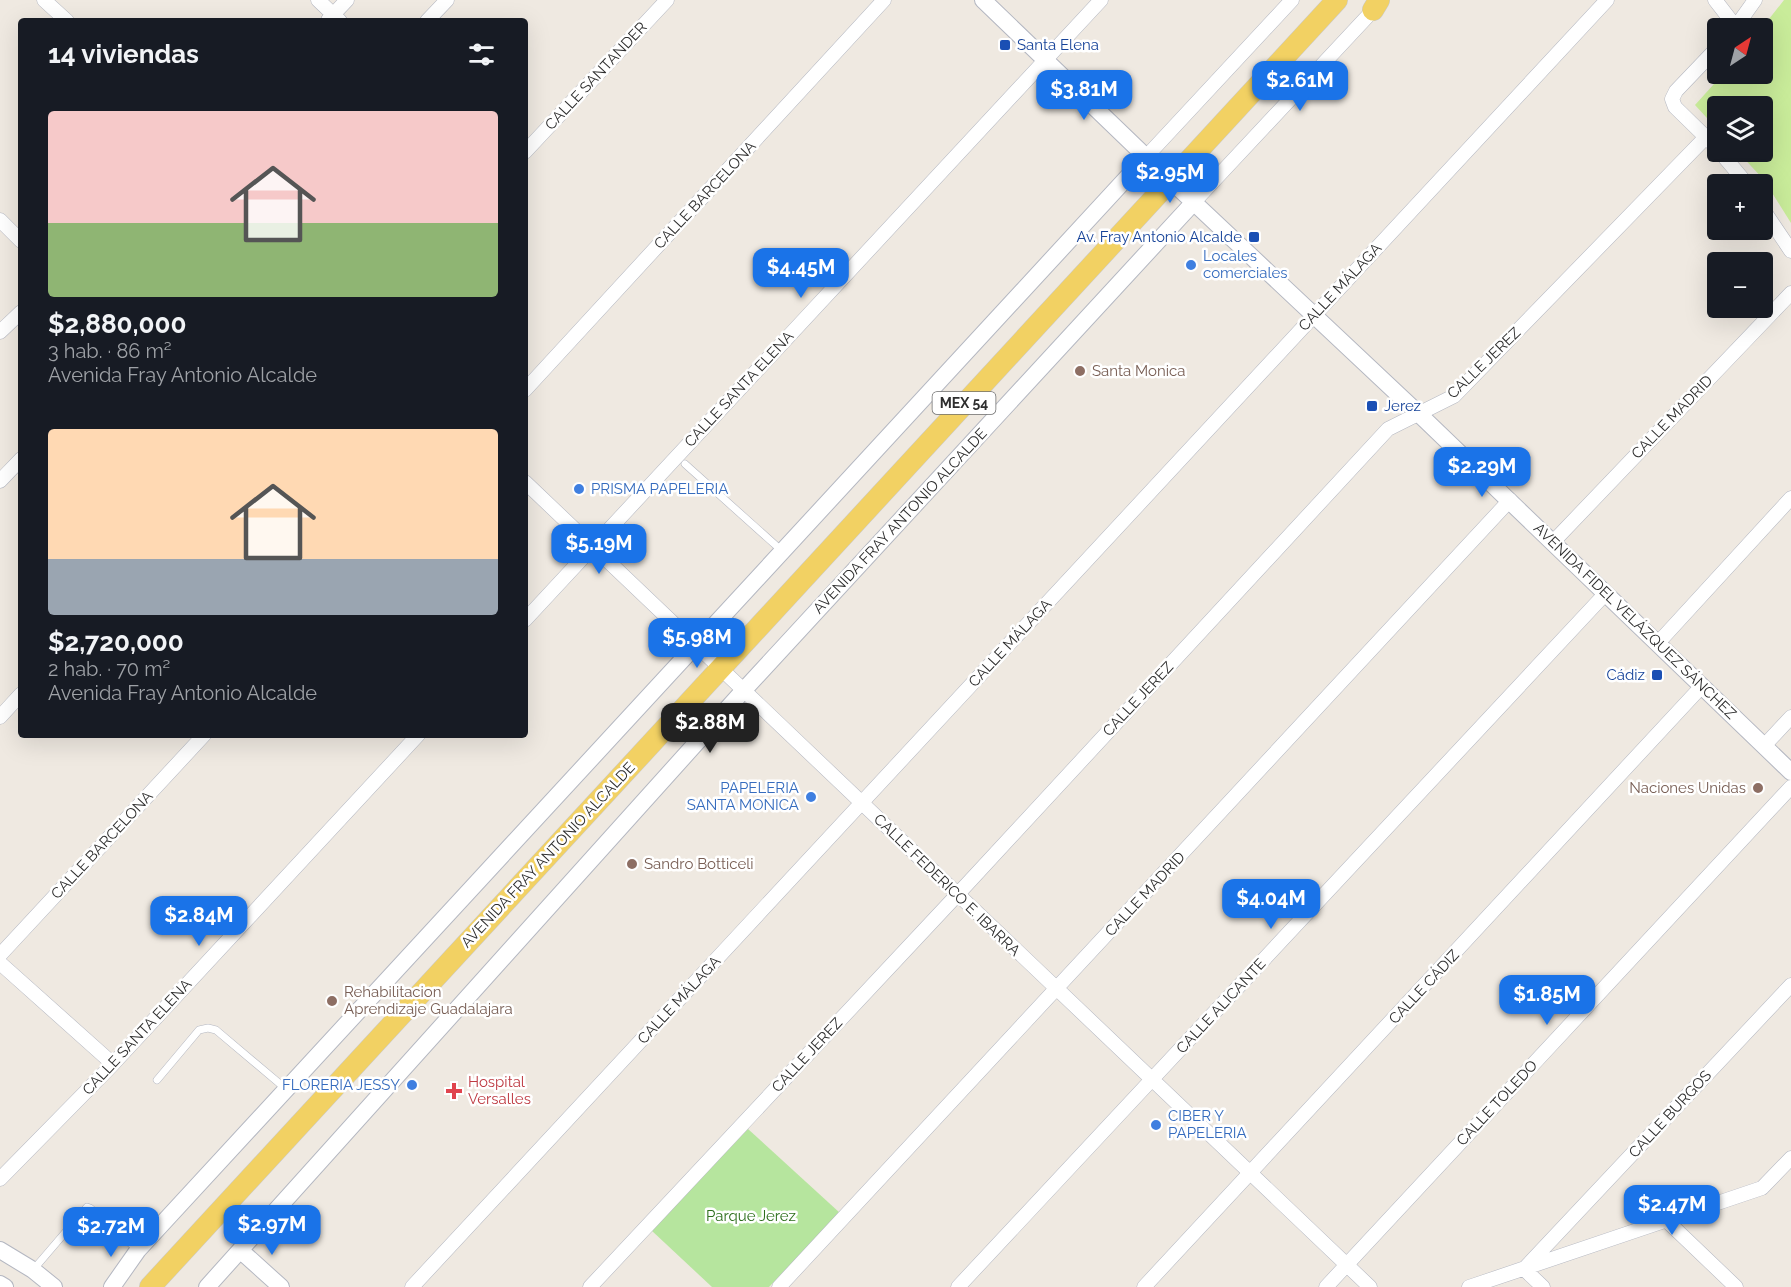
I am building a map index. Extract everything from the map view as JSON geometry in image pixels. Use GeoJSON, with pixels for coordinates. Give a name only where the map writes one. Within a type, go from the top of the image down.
{"type":"FeatureCollection","features":[{"type":"Feature","properties":{"kind":"main road","name":"AVENIDA FRAY ANTONIO ALCALDE"},"geometry":{"type":"LineString","coordinates":[[150,1287],[1337,0]]}},
{"type":"Feature","properties":{"kind":"street"},"geometry":{"type":"LineString","coordinates":[[44,0],[64,18]]}},
{"type":"Feature","properties":{"kind":"street"},"geometry":{"type":"LineString","coordinates":[[318,0],[333,18]]}},
{"type":"Feature","properties":{"kind":"street"},"geometry":{"type":"LineString","coordinates":[[335,18],[347,0]]}},
{"type":"Feature","properties":{"kind":"street"},"geometry":{"type":"LineString","coordinates":[[430,18],[447,0]]}},
{"type":"Feature","properties":{"kind":"street","name":"CALLE SANTANDER"},"geometry":{"type":"LineString","coordinates":[[528,149],[667,0]]}},
{"type":"Feature","properties":{"kind":"street","name":"CALLE BARCELONA"},"geometry":{"type":"LineString","coordinates":[[528,387],[884,0]]}},
{"type":"Feature","properties":{"kind":"street","name":"AVENIDA FIDEL VELÁZQUEZ SÁNCHEZ"},"geometry":{"type":"LineString","coordinates":[[983,0],[1146,158],[1315,314],[1510,500],[1791,772]]}},
{"type":"Feature","properties":{"kind":"street","name":"CALLE SANTA ELENA"},"geometry":{"type":"LineString","coordinates":[[528,617],[1101,0]]}},
{"type":"Feature","properties":{"kind":"street"},"geometry":{"type":"LineString","coordinates":[[112,1287],[138,1250],[1292,0]]}},
{"type":"Feature","properties":{"kind":"street","name":"CALLE MÁLAGA"},"geometry":{"type":"LineString","coordinates":[[412,1287],[1607,0]]}},
{"type":"Feature","properties":{"kind":"street"},"geometry":{"type":"LineString","coordinates":[[1716,0],[1729,18]]}},
{"type":"Feature","properties":{"kind":"street"},"geometry":{"type":"LineString","coordinates":[[1743,18],[1755,0]]}},
{"type":"Feature","properties":{"kind":"street","name":"AVENIDA FRAY ANTONIO ALCALDE"},"geometry":{"type":"LineString","coordinates":[[207,1287],[743,691],[1378,3]]}},
{"type":"Feature","properties":{"kind":"street"},"geometry":{"type":"LineString","coordinates":[[1706,137],[1675,107],[1672,99],[1676,91],[1707,59]]}},
{"type":"Feature","properties":{"kind":"street","name":"CALLE JEREZ"},"geometry":{"type":"LineString","coordinates":[[590,1287],[1388,429],[1454,396],[1706,137]]}},
{"type":"Feature","properties":{"kind":"street"},"geometry":{"type":"LineString","coordinates":[[1729,162],[1739,174]]}},
{"type":"Feature","properties":{"kind":"street"},"geometry":{"type":"LineString","coordinates":[[0,220],[18,237]]}},
{"type":"Feature","properties":{"kind":"street"},"geometry":{"type":"LineString","coordinates":[[1773,224],[1791,251]]}},
{"type":"Feature","properties":{"kind":"street","name":"CALLE MADRID"},"geometry":{"type":"LineString","coordinates":[[1553,542],[1791,293]]}},
{"type":"Feature","properties":{"kind":"street"},"geometry":{"type":"LineString","coordinates":[[0,332],[18,315]]}},
{"type":"Feature","properties":{"kind":"street"},"geometry":{"type":"LineString","coordinates":[[0,481],[18,462]]}},
{"type":"Feature","properties":{"kind":"street","name":"CALLE FEDERICO E. IBARRA"},"geometry":{"type":"LineString","coordinates":[[528,485],[1370,1287]]}},
{"type":"Feature","properties":{"kind":"street"},"geometry":{"type":"LineString","coordinates":[[1658,643],[1791,498]]}},
{"type":"Feature","properties":{"kind":"street","name":"CALLE MADRID"},"geometry":{"type":"LineString","coordinates":[[779,1287],[1510,500]]}},
{"type":"Feature","properties":{"kind":"street","name":"CALLE ALICANTE"},"geometry":{"type":"LineString","coordinates":[[958,1287],[1606,593]]}},
{"type":"Feature","properties":{"kind":"street","name":"CALLE CÁDIZ"},"geometry":{"type":"LineString","coordinates":[[1144,1287],[1702,686]]}},
{"type":"Feature","properties":{"kind":"street"},"geometry":{"type":"LineString","coordinates":[[0,717],[18,697]]}},
{"type":"Feature","properties":{"kind":"street"},"geometry":{"type":"LineString","coordinates":[[1764,746],[1791,717]]}},
{"type":"Feature","properties":{"kind":"street","name":"CALLE BARCELONA"},"geometry":{"type":"LineString","coordinates":[[0,955],[201,738]]}},
{"type":"Feature","properties":{"kind":"street","name":"CALLE SANTA ELENA"},"geometry":{"type":"LineString","coordinates":[[0,1179],[113,1064],[415,738]]}},
{"type":"Feature","properties":{"kind":"street","name":"CALLE TOLEDO"},"geometry":{"type":"LineString","coordinates":[[1326,1287],[1791,787]]}},
{"type":"Feature","properties":{"kind":"street"},"geometry":{"type":"LineString","coordinates":[[0,963],[113,1064]]}},
{"type":"Feature","properties":{"kind":"street","name":"CALLE BURGOS"},"geometry":{"type":"LineString","coordinates":[[1524,1269],[1791,985]]}},
{"type":"Feature","properties":{"kind":"street"},"geometry":{"type":"LineString","coordinates":[[1469,1287],[1762,1188],[1791,1158]]}},
{"type":"Feature","properties":{"kind":"street"},"geometry":{"type":"LineString","coordinates":[[1667,1221],[1736,1287]]}},
{"type":"Feature","properties":{"kind":"street"},"geometry":{"type":"LineString","coordinates":[[0,1250],[33,1270],[54,1287]]}},
{"type":"Feature","properties":{"kind":"street"},"geometry":{"type":"LineString","coordinates":[[240,1250],[281,1287]]}},
{"type":"Feature","properties":{"kind":"street"},"geometry":{"type":"LineString","coordinates":[[1524,1269],[1543,1287]]}},
{"type":"Feature","properties":{"kind":"street"},"geometry":{"type":"LineString","coordinates":[[0,1284],[5,1287]]}},
{"type":"Feature","properties":{"kind":"lane"},"geometry":{"type":"LineString","coordinates":[[685,464],[782,551]]}},
{"type":"Feature","properties":{"kind":"lane"},"geometry":{"type":"LineString","coordinates":[[157,1080],[199,1030],[208,1028],[216,1030],[286,1089]]}},
{"type":"Feature","properties":{"kind":"lane"},"geometry":{"type":"LineString","coordinates":[[33,1270],[87,1208],[90,1208],[138,1250]]}},
{"type":"Feature","properties":{"kind":"green space"},"geometry":{"type":"Polygon","coordinates":[[[1784,0],[1791,0],[1791,223],[1773,194],[1773,174],[1758,174],[1747,162],[1773,162],[1773,96],[1707,96],[1707,118],[1695,105],[1714,84],[1773,84],[1773,18],[1770,18],[1784,0]]]}},
{"type":"Feature","properties":{"kind":"green space","name":"Parque Jerez"},"geometry":{"type":"Polygon","coordinates":[[[748,1129],[840,1213],[769,1287],[712,1287],[651,1230],[748,1129]]]}},
{"type":"Feature","properties":{"kind":"place","name":"Santa Elena"},"geometry":{"type":"Point","coordinates":[1005,45]}},
{"type":"Feature","properties":{"kind":"place","name":"Av. Fray Antonio Alcalde"},"geometry":{"type":"Point","coordinates":[1254,237]}},
{"type":"Feature","properties":{"kind":"place","name":"Locales comerciales"},"geometry":{"type":"Point","coordinates":[1191,265]}},
{"type":"Feature","properties":{"kind":"place","name":"Santa Monica"},"geometry":{"type":"Point","coordinates":[1080,371]}},
{"type":"Feature","properties":{"kind":"place","name":"Jerez"},"geometry":{"type":"Point","coordinates":[1372,406]}},
{"type":"Feature","properties":{"kind":"place","name":"PRISMA PAPELERIA"},"geometry":{"type":"Point","coordinates":[579,489]}},
{"type":"Feature","properties":{"kind":"place","name":"Cádiz"},"geometry":{"type":"Point","coordinates":[1657,675]}},
{"type":"Feature","properties":{"kind":"place","name":"Naciones Unidas"},"geometry":{"type":"Point","coordinates":[1758,788]}},
{"type":"Feature","properties":{"kind":"place","name":"PAPELERIA SANTA MONICA"},"geometry":{"type":"Point","coordinates":[811,797]}},
{"type":"Feature","properties":{"kind":"place","name":"Sandro Botticeli"},"geometry":{"type":"Point","coordinates":[632,864]}},
{"type":"Feature","properties":{"kind":"place","name":"Rehabilitacion Aprendizaje Guadalajara"},"geometry":{"type":"Point","coordinates":[332,1001]}},
{"type":"Feature","properties":{"kind":"place","name":"FLORERIA JESSY"},"geometry":{"type":"Point","coordinates":[412,1085]}},
{"type":"Feature","properties":{"kind":"place","name":"Hospital Versalles"},"geometry":{"type":"Point","coordinates":[454,1091]}},
{"type":"Feature","properties":{"kind":"place","name":"CIBER Y PAPELERIA"},"geometry":{"type":"Point","coordinates":[1156,1125]}}]}
